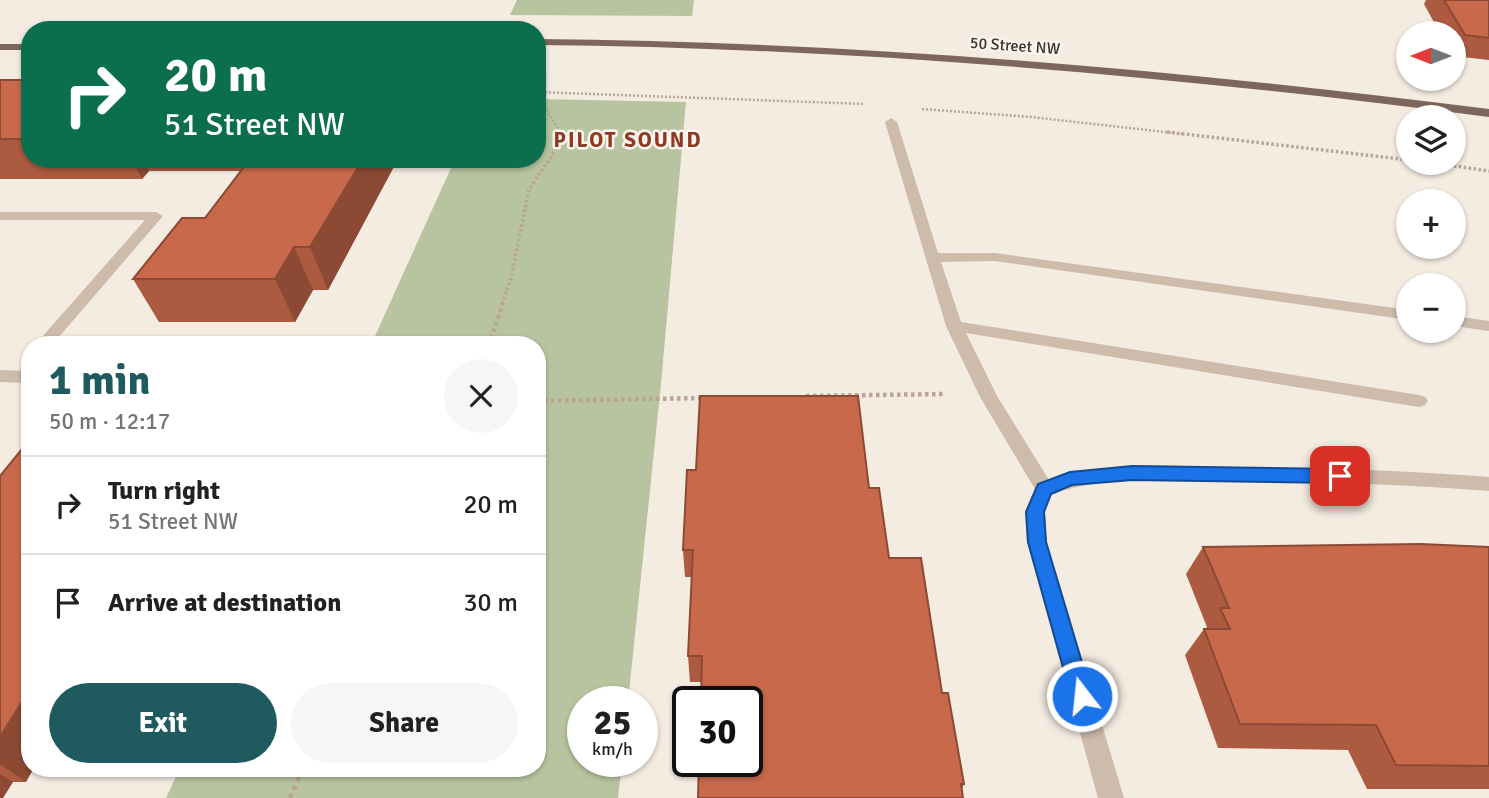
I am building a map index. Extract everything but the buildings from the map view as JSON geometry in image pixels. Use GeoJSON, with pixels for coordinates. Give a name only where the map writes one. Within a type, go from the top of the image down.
{"type":"FeatureCollection","features":[{"type":"Feature","properties":{"kind":"main road","name":"50 Street NW"},"geometry":{"type":"LineString","coordinates":[[546,42],[705,44],[963,58],[1163,75],[1489,113]]}},
{"type":"Feature","properties":{"kind":"main road"},"geometry":{"type":"LineString","coordinates":[[0,47],[21,47]]}},
{"type":"Feature","properties":{"kind":"street"},"geometry":{"type":"LineString","coordinates":[[891,122],[954,326],[987,393],[1045,489]]}},
{"type":"Feature","properties":{"kind":"street"},"geometry":{"type":"LineString","coordinates":[[0,216],[156,216],[51,336]]}},
{"type":"Feature","properties":{"kind":"street"},"geometry":{"type":"LineString","coordinates":[[932,258],[995,257],[1396,313]]}},
{"type":"Feature","properties":{"kind":"street"},"geometry":{"type":"LineString","coordinates":[[1466,323],[1489,326]]}},
{"type":"Feature","properties":{"kind":"street"},"geometry":{"type":"LineString","coordinates":[[954,326],[1419,401]]}},
{"type":"Feature","properties":{"kind":"street"},"geometry":{"type":"LineString","coordinates":[[1111,798],[1037,542],[1035,512],[1045,489],[1070,479],[1132,473],[1315,475],[1489,484]]}},
{"type":"Feature","properties":{"kind":"path"},"geometry":{"type":"LineString","coordinates":[[546,92],[875,105]]}},
{"type":"Feature","properties":{"kind":"path"},"geometry":{"type":"LineString","coordinates":[[914,108],[1031,117],[1396,159]]}},
{"type":"Feature","properties":{"kind":"path"},"geometry":{"type":"LineString","coordinates":[[546,110],[559,123],[563,138],[546,164]]}},
{"type":"Feature","properties":{"kind":"path"},"geometry":{"type":"LineString","coordinates":[[492,336],[511,278],[529,190],[543,168]]}},
{"type":"Feature","properties":{"kind":"path"},"geometry":{"type":"LineString","coordinates":[[1466,168],[1489,171]]}},
{"type":"Feature","properties":{"kind":"path"},"geometry":{"type":"LineString","coordinates":[[796,396],[987,393]]}},
{"type":"Feature","properties":{"kind":"path"},"geometry":{"type":"LineString","coordinates":[[546,401],[715,398]]}},
{"type":"Feature","properties":{"kind":"path"},"geometry":{"type":"LineString","coordinates":[[290,798],[299,777]]}},
{"type":"Feature","properties":{"kind":"green space"},"geometry":{"type":"Polygon","coordinates":[[[517,0],[694,0],[692,16],[510,15],[517,0]]]}},
{"type":"Feature","properties":{"kind":"green space"},"geometry":{"type":"Polygon","coordinates":[[[546,99],[686,102],[661,384],[630,686],[567,686],[567,777],[620,777],[618,798],[166,798],[176,777],[546,777],[546,336],[375,336],[451,168],[546,168],[546,99]]]}},
{"type":"Feature","properties":{"kind":"district","name":"PILOT SOUND"},"geometry":{"type":"Point","coordinates":[628,140]}},
{"type":"Feature","properties":{"kind":"route"},"geometry":{"type":"LineString","coordinates":[[1082,696],[1037,542],[1035,512],[1045,489],[1070,479],[1132,473],[1340,476]]}}]}
